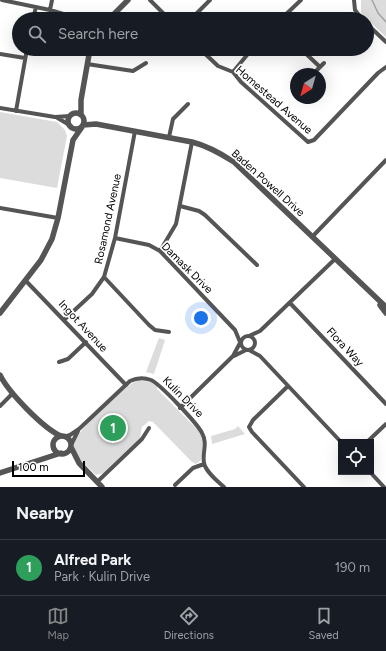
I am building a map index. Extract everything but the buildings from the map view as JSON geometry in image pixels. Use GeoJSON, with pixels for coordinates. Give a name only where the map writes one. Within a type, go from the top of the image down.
{"type":"FeatureCollection","features":[{"type":"Feature","properties":{"kind":"street"},"geometry":{"type":"LineString","coordinates":[[2,0],[57,12]]}},
{"type":"Feature","properties":{"kind":"street"},"geometry":{"type":"LineString","coordinates":[[50,10],[52,0]]}},
{"type":"Feature","properties":{"kind":"street"},"geometry":{"type":"LineString","coordinates":[[116,12],[128,0]]}},
{"type":"Feature","properties":{"kind":"street"},"geometry":{"type":"LineString","coordinates":[[150,0],[162,12]]}},
{"type":"Feature","properties":{"kind":"street"},"geometry":{"type":"LineString","coordinates":[[198,12],[210,0]]}},
{"type":"Feature","properties":{"kind":"street"},"geometry":{"type":"LineString","coordinates":[[289,12],[301,0]]}},
{"type":"Feature","properties":{"kind":"street"},"geometry":{"type":"LineString","coordinates":[[354,0],[357,12]]}},
{"type":"Feature","properties":{"kind":"street"},"geometry":{"type":"LineString","coordinates":[[35,12],[36,7]]}},
{"type":"Feature","properties":{"kind":"street"},"geometry":{"type":"LineString","coordinates":[[374,31],[386,42]]}},
{"type":"Feature","properties":{"kind":"street"},"geometry":{"type":"LineString","coordinates":[[0,54],[12,56]]}},
{"type":"Feature","properties":{"kind":"street"},"geometry":{"type":"LineString","coordinates":[[12,56],[25,58],[16,111]]}},
{"type":"Feature","properties":{"kind":"street"},"geometry":{"type":"LineString","coordinates":[[73,140],[82,126],[81,100],[89,56]]}},
{"type":"Feature","properties":{"kind":"street","name":"Homestead Avenue"},"geometry":{"type":"LineString","coordinates":[[207,56],[218,66],[226,71],[233,72],[241,82],[308,142],[314,140],[378,73],[386,67]]}},
{"type":"Feature","properties":{"kind":"street"},"geometry":{"type":"LineString","coordinates":[[233,72],[246,56]]}},
{"type":"Feature","properties":{"kind":"street"},"geometry":{"type":"LineString","coordinates":[[310,56],[322,65],[319,68]]}},
{"type":"Feature","properties":{"kind":"street"},"geometry":{"type":"LineString","coordinates":[[87,64],[133,71],[146,63]]}},
{"type":"Feature","properties":{"kind":"street"},"geometry":{"type":"LineString","coordinates":[[0,313],[41,260],[52,239],[58,218],[73,140],[69,122],[71,115],[81,100]]}},
{"type":"Feature","properties":{"kind":"street"},"geometry":{"type":"LineString","coordinates":[[169,137],[173,119],[188,104]]}},
{"type":"Feature","properties":{"kind":"street"},"geometry":{"type":"LineString","coordinates":[[0,108],[55,117],[78,113],[82,116]]}},
{"type":"Feature","properties":{"kind":"street","name":"Baden Powell Drive"},"geometry":{"type":"LineString","coordinates":[[82,116],[96,124]]}},
{"type":"Feature","properties":{"kind":"street"},"geometry":{"type":"LineString","coordinates":[[55,117],[71,127],[77,129],[82,126]]}},
{"type":"Feature","properties":{"kind":"street","name":"Baden Powell Drive"},"geometry":{"type":"LineString","coordinates":[[82,126],[96,124],[192,142],[204,145],[234,162],[335,259],[376,300],[386,313]]}},
{"type":"Feature","properties":{"kind":"street","name":"Rosamond Avenue"},"geometry":{"type":"LineString","coordinates":[[65,319],[92,294],[104,277],[115,238],[135,131]]}},
{"type":"Feature","properties":{"kind":"street"},"geometry":{"type":"LineString","coordinates":[[160,251],[172,233],[180,206],[192,142]]}},
{"type":"Feature","properties":{"kind":"street"},"geometry":{"type":"LineString","coordinates":[[312,237],[386,160]]}},
{"type":"Feature","properties":{"kind":"street"},"geometry":{"type":"LineString","coordinates":[[180,206],[199,211],[205,215],[257,265]]}},
{"type":"Feature","properties":{"kind":"street"},"geometry":{"type":"LineString","coordinates":[[0,208],[58,218]]}},
{"type":"Feature","properties":{"kind":"street","name":"Damask Drive"},"geometry":{"type":"LineString","coordinates":[[115,238],[149,245],[160,251],[235,330],[247,336],[255,343]]}},
{"type":"Feature","properties":{"kind":"street"},"geometry":{"type":"LineString","coordinates":[[234,356],[240,343],[247,336],[260,331],[335,259]]}},
{"type":"Feature","properties":{"kind":"street"},"geometry":{"type":"LineString","coordinates":[[104,277],[149,325],[155,330],[169,332]]}},
{"type":"Feature","properties":{"kind":"street","name":"Ingot Avenue"},"geometry":{"type":"LineString","coordinates":[[26,281],[65,319],[126,384]]}},
{"type":"Feature","properties":{"kind":"street","name":"Baden Powell Drive"},"geometry":{"type":"LineString","coordinates":[[376,300],[386,307]]}},
{"type":"Feature","properties":{"kind":"street","name":"Flora Way"},"geometry":{"type":"LineString","coordinates":[[290,303],[386,404]]}},
{"type":"Feature","properties":{"kind":"street","name":"Damask Drive"},"geometry":{"type":"LineString","coordinates":[[235,330],[240,343]]}},
{"type":"Feature","properties":{"kind":"street"},"geometry":{"type":"LineString","coordinates":[[180,408],[234,356],[248,350],[255,343],[260,331]]}},
{"type":"Feature","properties":{"kind":"street"},"geometry":{"type":"LineString","coordinates":[[59,362],[68,359],[86,342]]}},
{"type":"Feature","properties":{"kind":"street"},"geometry":{"type":"LineString","coordinates":[[240,343],[248,350],[260,356],[339,439]]}},
{"type":"Feature","properties":{"kind":"street"},"geometry":{"type":"LineString","coordinates":[[255,343],[260,356]]}},
{"type":"Feature","properties":{"kind":"street"},"geometry":{"type":"LineString","coordinates":[[0,374],[13,393],[46,428],[56,451],[79,463]]}},
{"type":"Feature","properties":{"kind":"street","name":"Kulin Drive"},"geometry":{"type":"LineString","coordinates":[[63,436],[70,435],[80,429],[126,384],[138,378],[151,380],[157,384],[204,435],[206,445],[204,464]]}},
{"type":"Feature","properties":{"kind":"street"},"geometry":{"type":"LineString","coordinates":[[288,386],[253,420],[249,427],[304,487]]}},
{"type":"Feature","properties":{"kind":"street"},"geometry":{"type":"LineString","coordinates":[[0,406],[13,393]]}},
{"type":"Feature","properties":{"kind":"street"},"geometry":{"type":"LineString","coordinates":[[370,439],[386,424]]}},
{"type":"Feature","properties":{"kind":"street"},"geometry":{"type":"LineString","coordinates":[[46,428],[69,439],[79,463],[102,487]]}},
{"type":"Feature","properties":{"kind":"street"},"geometry":{"type":"LineString","coordinates":[[97,482],[142,439],[149,428]]}},
{"type":"Feature","properties":{"kind":"street","name":"Kulin Drive"},"geometry":{"type":"LineString","coordinates":[[71,446],[80,429]]}},
{"type":"Feature","properties":{"kind":"street"},"geometry":{"type":"LineString","coordinates":[[44,458],[54,445],[56,439],[63,436]]}},
{"type":"Feature","properties":{"kind":"street"},"geometry":{"type":"LineString","coordinates":[[0,474],[44,458],[68,452],[71,446]]}},
{"type":"Feature","properties":{"kind":"street"},"geometry":{"type":"LineString","coordinates":[[175,485],[193,468],[204,464],[208,471],[224,487]]}},
{"type":"Feature","properties":{"kind":"street"},"geometry":{"type":"LineString","coordinates":[[373,475],[384,487]]}},
{"type":"Feature","properties":{"kind":"shaded area"},"geometry":{"type":"Polygon","coordinates":[[[361,0],[386,0],[386,37],[374,25],[374,12],[361,12],[361,0]]]}},
{"type":"Feature","properties":{"kind":"shaded area"},"geometry":{"type":"Polygon","coordinates":[[[0,112],[57,122],[65,130],[67,136],[57,188],[0,178],[0,112]]]}},
{"type":"Feature","properties":{"kind":"shaded area"},"geometry":{"type":"Polygon","coordinates":[[[159,338],[165,340],[154,374],[146,372],[159,338]]]}},
{"type":"Feature","properties":{"kind":"shaded area"},"geometry":{"type":"Polygon","coordinates":[[[139,380],[150,382],[157,386],[157,389],[199,431],[203,442],[201,460],[196,464],[192,462],[153,422],[149,421],[142,427],[140,438],[103,473],[96,475],[78,458],[73,443],[84,427],[103,407],[132,383],[139,380]]]}},
{"type":"Feature","properties":{"kind":"shaded area"},"geometry":{"type":"Polygon","coordinates":[[[238,426],[245,434],[212,444],[211,436],[235,429],[238,426]]]}},
{"type":"Feature","properties":{"kind":"waterway"},"geometry":{"type":"LineString","coordinates":[[372,0],[378,13],[386,22]]}},
{"type":"Feature","properties":{"kind":"place","name":"Alfred Park"},"geometry":{"type":"Point","coordinates":[113,428]}}]}
